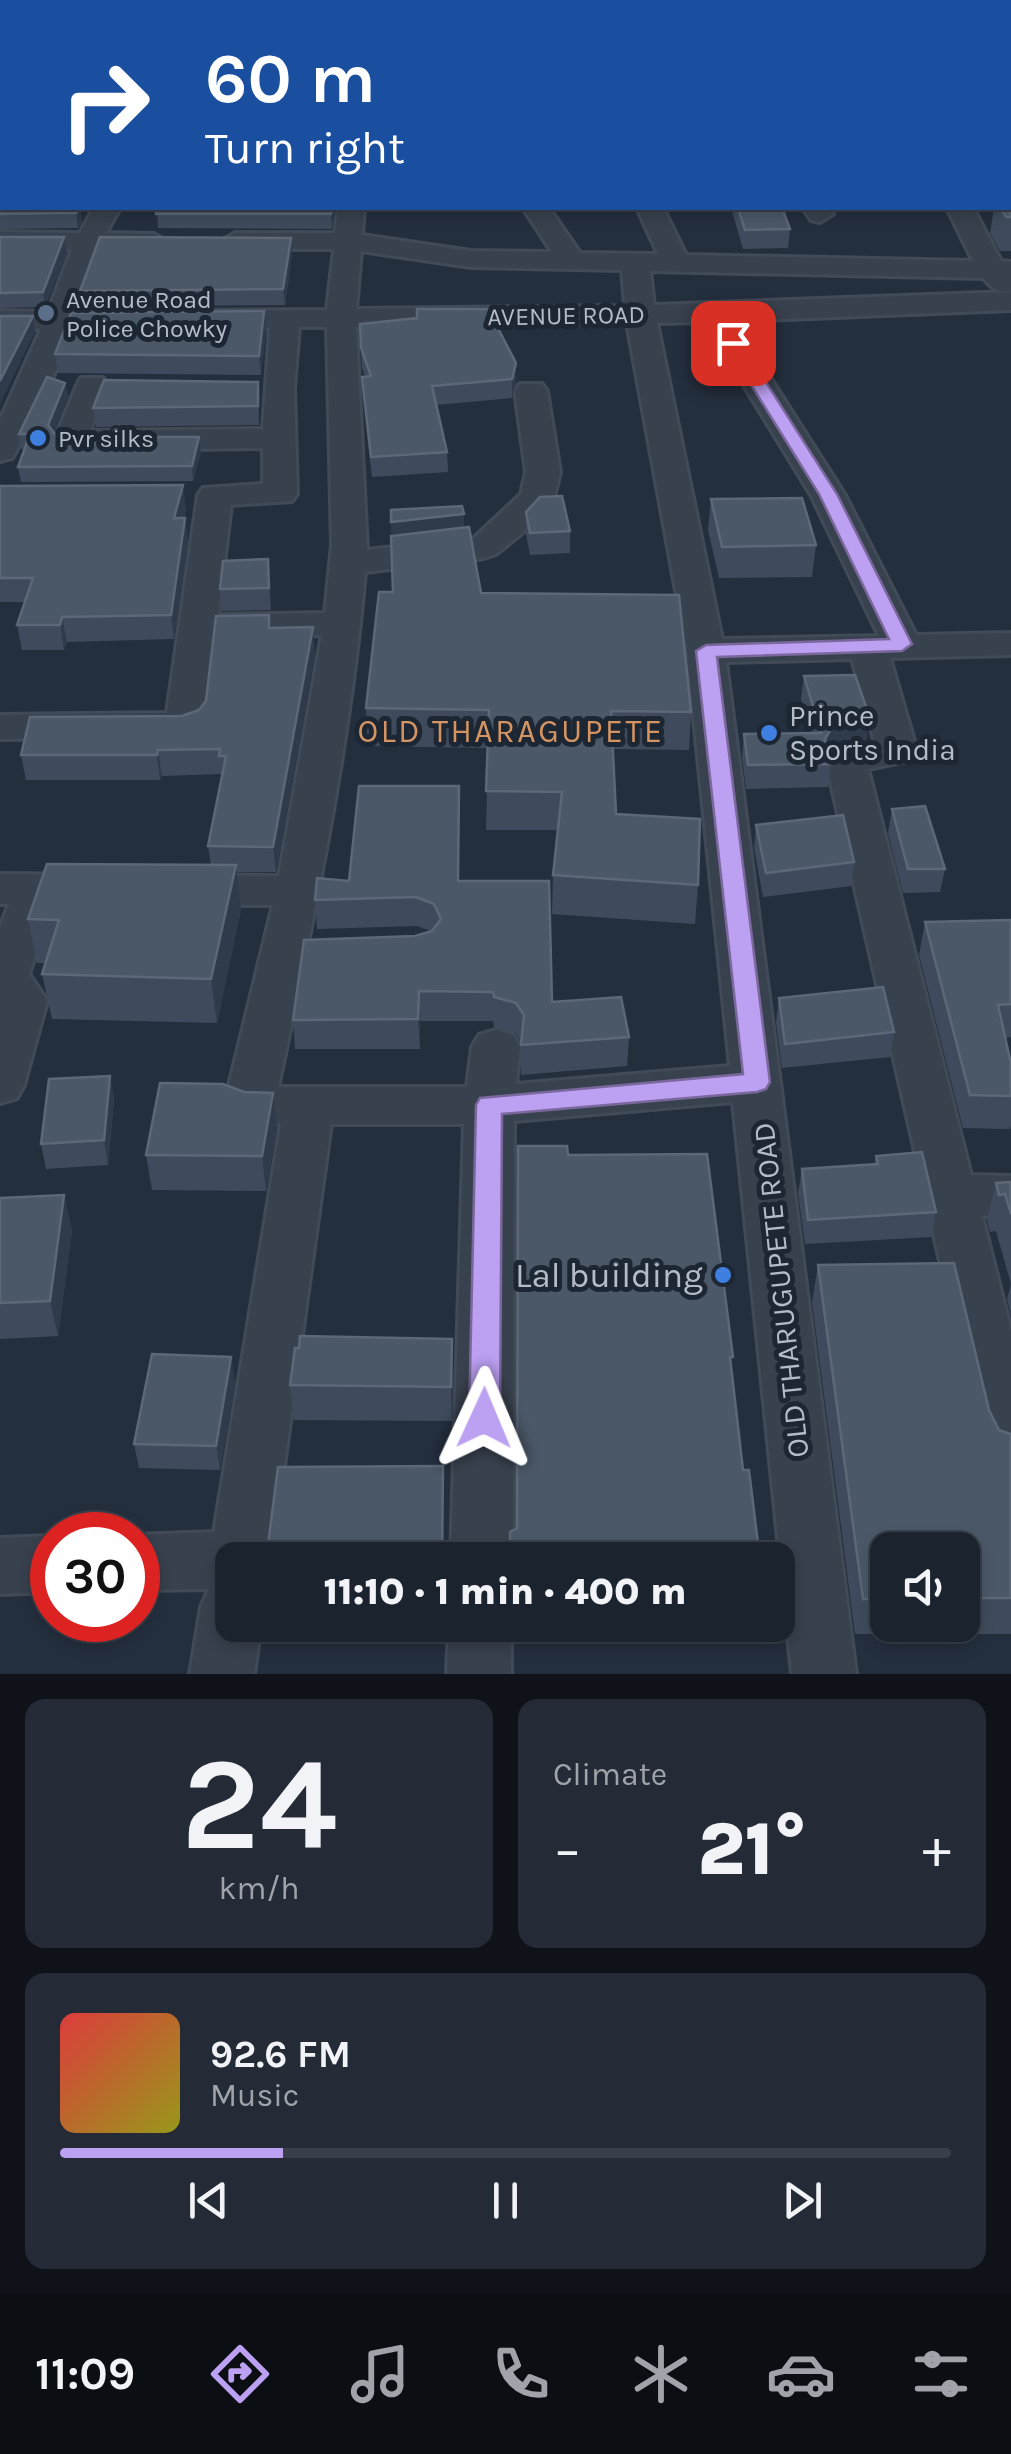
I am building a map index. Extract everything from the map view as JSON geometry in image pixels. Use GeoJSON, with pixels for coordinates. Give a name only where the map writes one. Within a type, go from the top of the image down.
{"type":"FeatureCollection","features":[{"type":"Feature","properties":{"kind":"street"},"geometry":{"type":"LineString","coordinates":[[0,451],[37,379],[88,242],[105,210]]}},
{"type":"Feature","properties":{"kind":"street"},"geometry":{"type":"LineString","coordinates":[[351,210],[341,319],[348,563],[342,624],[298,891],[304,949],[249,1106],[489,1105],[757,1082]]}},
{"type":"Feature","properties":{"kind":"street"},"geometry":{"type":"LineString","coordinates":[[537,210],[572,262]]}},
{"type":"Feature","properties":{"kind":"street"},"geometry":{"type":"LineString","coordinates":[[651,210],[676,264]]}},
{"type":"Feature","properties":{"kind":"street"},"geometry":{"type":"LineString","coordinates":[[962,214],[995,220]]}},
{"type":"Feature","properties":{"kind":"street"},"geometry":{"type":"LineString","coordinates":[[962,214],[1001,270],[1011,292]]}},
{"type":"Feature","properties":{"kind":"street"},"geometry":{"type":"LineString","coordinates":[[0,240],[350,241],[471,259],[825,269],[912,265],[1001,270]]}},
{"type":"Feature","properties":{"kind":"street","name":"OLD THARUGUPETE ROAD"},"geometry":{"type":"LineString","coordinates":[[636,264],[640,314],[706,651],[824,1674]]}},
{"type":"Feature","properties":{"kind":"street","name":"AVENUE ROAD"},"geometry":{"type":"LineString","coordinates":[[0,320],[640,314],[1011,301]]}},
{"type":"Feature","properties":{"kind":"street"},"geometry":{"type":"LineString","coordinates":[[714,312],[828,494],[884,645],[897,751],[846,761],[1011,1445]]}},
{"type":"Feature","properties":{"kind":"street"},"geometry":{"type":"LineString","coordinates":[[176,495],[280,494],[279,388],[284,320]]}},
{"type":"Feature","properties":{"kind":"street"},"geometry":{"type":"LineString","coordinates":[[0,373],[129,386]]}},
{"type":"Feature","properties":{"kind":"street"},"geometry":{"type":"LineString","coordinates":[[92,385],[70,441],[280,438]]}},
{"type":"Feature","properties":{"kind":"street"},"geometry":{"type":"LineString","coordinates":[[242,387],[279,388]]}},
{"type":"Feature","properties":{"kind":"street"},"geometry":{"type":"LineString","coordinates":[[348,563],[484,547],[509,527],[537,497],[543,472],[531,391]]}},
{"type":"Feature","properties":{"kind":"street"},"geometry":{"type":"LineString","coordinates":[[0,727],[184,725],[215,494]]}},
{"type":"Feature","properties":{"kind":"street"},"geometry":{"type":"LineString","coordinates":[[198,626],[342,624]]}},
{"type":"Feature","properties":{"kind":"street"},"geometry":{"type":"LineString","coordinates":[[706,651],[1011,644]]}},
{"type":"Feature","properties":{"kind":"street"},"geometry":{"type":"LineString","coordinates":[[0,1085],[24,1000],[2,976],[18,889],[298,891]]}},
{"type":"Feature","properties":{"kind":"street"},"geometry":{"type":"LineString","coordinates":[[482,1542],[489,1105],[496,1047]]}},
{"type":"Feature","properties":{"kind":"street"},"geometry":{"type":"LineString","coordinates":[[243,1542],[309,1106]]}},
{"type":"Feature","properties":{"kind":"street"},"geometry":{"type":"LineString","coordinates":[[951,1196],[1011,1196]]}},
{"type":"Feature","properties":{"kind":"street"},"geometry":{"type":"LineString","coordinates":[[273,1343],[331,1344]]}},
{"type":"Feature","properties":{"kind":"street"},"geometry":{"type":"LineString","coordinates":[[428,1346],[486,1347]]}},
{"type":"Feature","properties":{"kind":"street"},"geometry":{"type":"LineString","coordinates":[[160,1562],[215,1560]]}},
{"type":"Feature","properties":{"kind":"street"},"geometry":{"type":"LineString","coordinates":[[0,1566],[30,1565]]}},
{"type":"Feature","properties":{"kind":"street"},"geometry":{"type":"LineString","coordinates":[[222,1674],[227,1642]]}},
{"type":"Feature","properties":{"kind":"street"},"geometry":{"type":"LineString","coordinates":[[479,1674],[480,1642]]}},
{"type":"Feature","properties":{"kind":"building"},"geometry":{"type":"Polygon","coordinates":[[[0,210],[78,210],[76,213],[0,214],[0,210]]]}},
{"type":"Feature","properties":{"kind":"building"},"geometry":{"type":"Polygon","coordinates":[[[157,210],[332,210],[331,214],[156,214],[157,210]]]}},
{"type":"Feature","properties":{"kind":"building"},"geometry":{"type":"Polygon","coordinates":[[[739,210],[783,210],[790,229],[745,230],[739,210]]]}},
{"type":"Feature","properties":{"kind":"building"},"geometry":{"type":"Polygon","coordinates":[[[0,237],[64,237],[43,292],[0,293],[0,237]]]}},
{"type":"Feature","properties":{"kind":"building"},"geometry":{"type":"Polygon","coordinates":[[[100,237],[291,238],[283,289],[80,291],[100,237]]]}},
{"type":"Feature","properties":{"kind":"building"},"geometry":{"type":"Polygon","coordinates":[[[417,309],[488,309],[516,363],[512,379],[432,386],[447,452],[371,457],[362,377],[371,376],[361,348],[360,324],[417,318],[417,309]]]}},
{"type":"Feature","properties":{"kind":"building"},"geometry":{"type":"Polygon","coordinates":[[[264,311],[259,356],[55,354],[71,313],[264,311]]]}},
{"type":"Feature","properties":{"kind":"building"},"geometry":{"type":"Polygon","coordinates":[[[0,316],[33,316],[0,381],[0,316]]]}},
{"type":"Feature","properties":{"kind":"building"},"geometry":{"type":"Polygon","coordinates":[[[47,377],[65,383],[48,425],[57,437],[199,437],[192,466],[18,467],[30,434],[19,434],[47,377]]]}},
{"type":"Feature","properties":{"kind":"building"},"geometry":{"type":"Polygon","coordinates":[[[104,380],[258,382],[258,406],[93,408],[104,380]]]}},
{"type":"Feature","properties":{"kind":"building"},"geometry":{"type":"Polygon","coordinates":[[[183,485],[174,518],[185,518],[171,615],[62,617],[60,625],[17,625],[33,578],[0,578],[0,486],[183,485]]]}},
{"type":"Feature","properties":{"kind":"building"},"geometry":{"type":"Polygon","coordinates":[[[562,496],[570,531],[530,533],[526,512],[540,497],[562,496]]]}},
{"type":"Feature","properties":{"kind":"building"},"geometry":{"type":"Polygon","coordinates":[[[802,498],[816,545],[722,547],[711,499],[802,498]]]}},
{"type":"Feature","properties":{"kind":"building"},"geometry":{"type":"Polygon","coordinates":[[[462,506],[464,514],[391,522],[391,510],[462,506]]]}},
{"type":"Feature","properties":{"kind":"building"},"geometry":{"type":"Polygon","coordinates":[[[469,527],[481,593],[679,595],[691,712],[611,711],[616,814],[700,819],[698,885],[553,875],[562,792],[486,791],[489,710],[366,708],[379,592],[393,592],[391,536],[469,527]]]}},
{"type":"Feature","properties":{"kind":"building"},"geometry":{"type":"Polygon","coordinates":[[[268,559],[269,588],[220,589],[223,561],[268,559]]]}},
{"type":"Feature","properties":{"kind":"building"},"geometry":{"type":"Polygon","coordinates":[[[269,615],[269,628],[313,627],[273,847],[208,846],[226,756],[219,756],[220,749],[158,750],[157,755],[21,755],[30,717],[182,716],[199,710],[206,701],[216,616],[269,615]]]}},
{"type":"Feature","properties":{"kind":"building"},"geometry":{"type":"Polygon","coordinates":[[[855,675],[870,718],[832,727],[825,739],[831,764],[748,765],[744,734],[821,733],[804,676],[855,675]]]}},
{"type":"Feature","properties":{"kind":"building"},"geometry":{"type":"Polygon","coordinates":[[[359,786],[459,786],[458,881],[549,881],[552,1002],[621,997],[629,1037],[521,1045],[524,1015],[516,1003],[494,997],[493,992],[419,991],[418,1019],[293,1020],[304,940],[415,936],[432,931],[441,919],[434,904],[416,897],[315,900],[317,878],[349,881],[359,786]]]}},
{"type":"Feature","properties":{"kind":"building"},"geometry":{"type":"Polygon","coordinates":[[[925,806],[945,869],[908,869],[892,809],[925,806]]]}},
{"type":"Feature","properties":{"kind":"building"},"geometry":{"type":"Polygon","coordinates":[[[843,815],[854,862],[766,873],[756,825],[843,815]]]}},
{"type":"Feature","properties":{"kind":"building"},"geometry":{"type":"Polygon","coordinates":[[[47,864],[236,865],[211,979],[42,974],[59,920],[28,919],[47,864]]]}},
{"type":"Feature","properties":{"kind":"building"},"geometry":{"type":"Polygon","coordinates":[[[1011,920],[1011,1004],[998,1005],[1011,1064],[1011,1096],[970,1095],[925,922],[1011,920]]]}},
{"type":"Feature","properties":{"kind":"building"},"geometry":{"type":"Polygon","coordinates":[[[883,987],[894,1032],[785,1044],[779,998],[883,987]]]}},
{"type":"Feature","properties":{"kind":"building"},"geometry":{"type":"Polygon","coordinates":[[[110,1076],[104,1140],[41,1144],[49,1079],[110,1076]]]}},
{"type":"Feature","properties":{"kind":"building"},"geometry":{"type":"Polygon","coordinates":[[[160,1083],[223,1084],[244,1092],[273,1093],[262,1156],[146,1155],[160,1083]]]}},
{"type":"Feature","properties":{"kind":"building"},"geometry":{"type":"Polygon","coordinates":[[[518,1146],[567,1146],[568,1155],[707,1154],[743,1470],[749,1470],[758,1542],[510,1542],[510,1532],[517,1528],[518,1146]]]}},
{"type":"Feature","properties":{"kind":"building"},"geometry":{"type":"Polygon","coordinates":[[[922,1152],[936,1212],[808,1220],[802,1169],[878,1164],[876,1156],[922,1152]]]}},
{"type":"Feature","properties":{"kind":"building"},"geometry":{"type":"Polygon","coordinates":[[[1011,1182],[1011,1214],[1005,1194],[999,1195],[996,1183],[1011,1182]]]}},
{"type":"Feature","properties":{"kind":"building"},"geometry":{"type":"Polygon","coordinates":[[[64,1195],[50,1301],[0,1303],[0,1198],[64,1195]]]}},
{"type":"Feature","properties":{"kind":"building"},"geometry":{"type":"Polygon","coordinates":[[[954,1263],[989,1410],[999,1430],[1011,1434],[1011,1598],[980,1598],[980,1532],[870,1532],[870,1599],[863,1599],[818,1265],[954,1263]]]}},
{"type":"Feature","properties":{"kind":"building"},"geometry":{"type":"Polygon","coordinates":[[[300,1336],[452,1339],[451,1387],[290,1385],[300,1336]]]}},
{"type":"Feature","properties":{"kind":"building"},"geometry":{"type":"Polygon","coordinates":[[[152,1354],[231,1357],[216,1446],[134,1444],[152,1354]]]}},
{"type":"Feature","properties":{"kind":"building"},"geometry":{"type":"Polygon","coordinates":[[[443,1466],[442,1542],[268,1542],[278,1467],[443,1466]]]}},
{"type":"Feature","properties":{"kind":"place","name":"Avenue Road Police Chowky"},"geometry":{"type":"Point","coordinates":[46,313]}},
{"type":"Feature","properties":{"kind":"place","name":"Pvr silks"},"geometry":{"type":"Point","coordinates":[38,438]}},
{"type":"Feature","properties":{"kind":"place","name":"Prince Sports India"},"geometry":{"type":"Point","coordinates":[769,733]}},
{"type":"Feature","properties":{"kind":"place","name":"Lal building"},"geometry":{"type":"Point","coordinates":[723,1275]}},
{"type":"Feature","properties":{"kind":"district","name":"OLD THARAGUPETE"},"geometry":{"type":"Point","coordinates":[511,731]}},
{"type":"Feature","properties":{"kind":"route"},"geometry":{"type":"LineString","coordinates":[[484,1418],[489,1105],[757,1082],[706,651],[902,644],[828,494],[733,343]]}}]}
